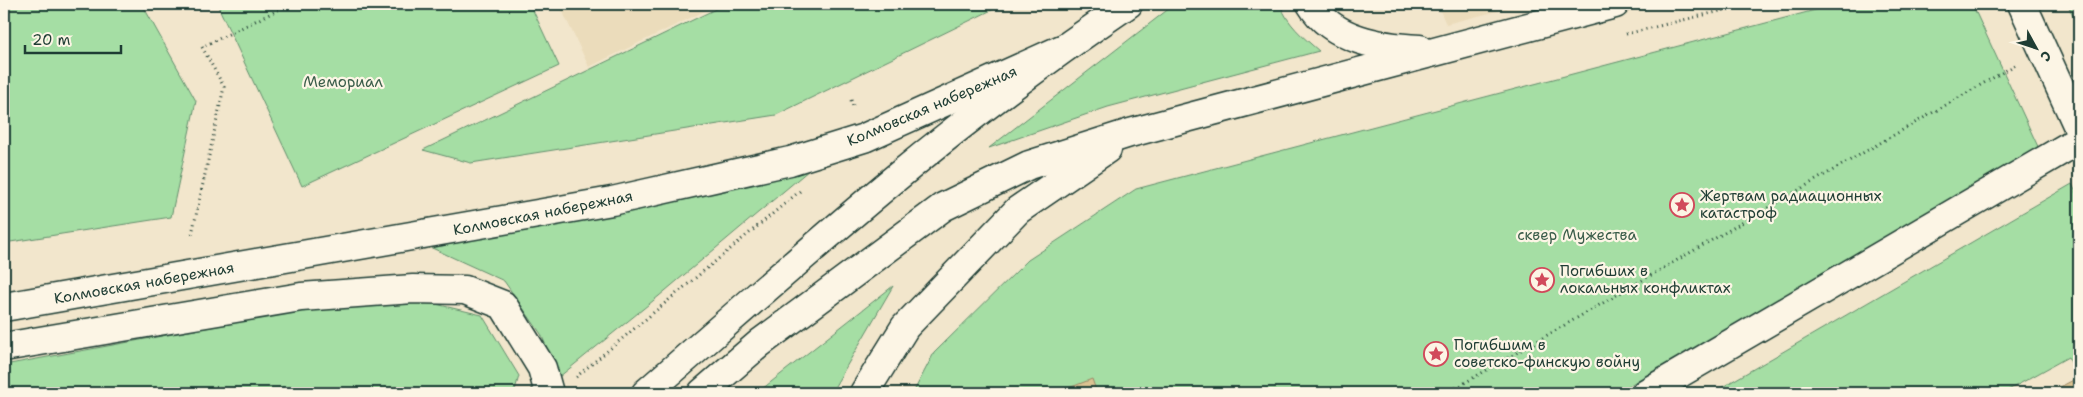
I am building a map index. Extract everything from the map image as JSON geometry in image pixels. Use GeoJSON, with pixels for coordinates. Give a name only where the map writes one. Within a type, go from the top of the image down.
{"type":"FeatureCollection","features":[{"type":"Feature","properties":{"kind":"main road"},"geometry":{"type":"LineString","coordinates":[[646,393],[892,181],[979,111],[1062,49],[1128,4]]}},
{"type":"Feature","properties":{"kind":"main road"},"geometry":{"type":"LineString","coordinates":[[1311,4],[1318,15],[1354,39],[1394,48],[1443,50]]}},
{"type":"Feature","properties":{"kind":"main road"},"geometry":{"type":"LineString","coordinates":[[702,393],[760,343],[943,207],[1029,164],[1130,133],[1615,4]]}},
{"type":"Feature","properties":{"kind":"main road"},"geometry":{"type":"LineString","coordinates":[[2022,4],[2079,129]]}},
{"type":"Feature","properties":{"kind":"main road","name":"Колмовская набережная"},"geometry":{"type":"LineString","coordinates":[[4,308],[612,201],[790,161],[864,138],[1062,49]]}},
{"type":"Feature","properties":{"kind":"main road"},"geometry":{"type":"LineString","coordinates":[[864,393],[906,327],[1018,210],[1130,133]]}},
{"type":"Feature","properties":{"kind":"main road"},"geometry":{"type":"LineString","coordinates":[[1646,393],[2079,140]]}},
{"type":"Feature","properties":{"kind":"main road"},"geometry":{"type":"LineString","coordinates":[[4,348],[301,297],[413,289],[465,290],[503,305],[542,368],[560,387]]}},
{"type":"Feature","properties":{"kind":"path"},"geometry":{"type":"LineString","coordinates":[[192,234],[224,87],[202,46],[290,4]]}},
{"type":"Feature","properties":{"kind":"path"},"geometry":{"type":"LineString","coordinates":[[1617,37],[1749,4]]}},
{"type":"Feature","properties":{"kind":"path"},"geometry":{"type":"LineString","coordinates":[[1447,393],[2019,63],[2015,55]]}},
{"type":"Feature","properties":{"kind":"path"},"geometry":{"type":"LineString","coordinates":[[560,387],[802,189]]}},
{"type":"Feature","properties":{"kind":"shaded area"},"geometry":{"type":"Polygon","coordinates":[[[559,4],[719,4],[589,67],[559,4]]]}},
{"type":"Feature","properties":{"kind":"shaded area"},"geometry":{"type":"Polygon","coordinates":[[[1437,4],[1526,4],[1446,24],[1437,4]]]}},
{"type":"Feature","properties":{"kind":"green space"},"geometry":{"type":"Polygon","coordinates":[[[4,4],[142,4],[196,101],[171,217],[4,243],[4,4]]]}},
{"type":"Feature","properties":{"kind":"green space","name":"Мемориал"},"geometry":{"type":"Polygon","coordinates":[[[217,4],[530,4],[559,66],[302,186],[217,4]]]}},
{"type":"Feature","properties":{"kind":"green space"},"geometry":{"type":"Polygon","coordinates":[[[726,4],[1004,4],[776,115],[471,163],[423,150],[726,4]]]}},
{"type":"Feature","properties":{"kind":"green space"},"geometry":{"type":"Polygon","coordinates":[[[1175,4],[1280,4],[1291,24],[1319,51],[1108,107],[989,148],[1175,4]]]}},
{"type":"Feature","properties":{"kind":"green space","name":"сквер Мужества"},"geometry":{"type":"Polygon","coordinates":[[[1838,4],[1972,4],[2040,151],[1616,393],[913,393],[934,353],[1028,260],[1136,189],[1838,4]]]}},
{"type":"Feature","properties":{"kind":"green space"},"geometry":{"type":"Polygon","coordinates":[[[2068,4],[2079,4],[2079,31],[2068,4]]]}},
{"type":"Feature","properties":{"kind":"green space"},"geometry":{"type":"Polygon","coordinates":[[[809,170],[559,377],[541,334],[504,281],[432,248],[809,170]]]}},
{"type":"Feature","properties":{"kind":"green space"},"geometry":{"type":"Polygon","coordinates":[[[2072,184],[2079,199],[2079,376],[2068,357],[2003,393],[1712,393],[2072,184]]]}},
{"type":"Feature","properties":{"kind":"green space"},"geometry":{"type":"Polygon","coordinates":[[[893,286],[831,393],[757,393],[893,286]]]}},
{"type":"Feature","properties":{"kind":"green space"},"geometry":{"type":"Polygon","coordinates":[[[427,302],[482,315],[519,376],[514,393],[4,393],[4,365],[298,311],[427,302]]]}},
{"type":"Feature","properties":{"kind":"building"},"geometry":{"type":"Polygon","coordinates":[[[2079,377],[2079,393],[2049,393],[2079,377]]]}},
{"type":"Feature","properties":{"kind":"building"},"geometry":{"type":"Polygon","coordinates":[[[1092,379],[1097,393],[1056,393],[1092,379]]]}},
{"type":"Feature","properties":{"kind":"place","name":"Жертвам радиационных катастроф"},"geometry":{"type":"Point","coordinates":[1682,205]}},
{"type":"Feature","properties":{"kind":"place","name":"Погибших в локальных конфликтах"},"geometry":{"type":"Point","coordinates":[1542,280]}},
{"type":"Feature","properties":{"kind":"place","name":"Погибшим в советско-финскую войну"},"geometry":{"type":"Point","coordinates":[1436,354]}}]}
